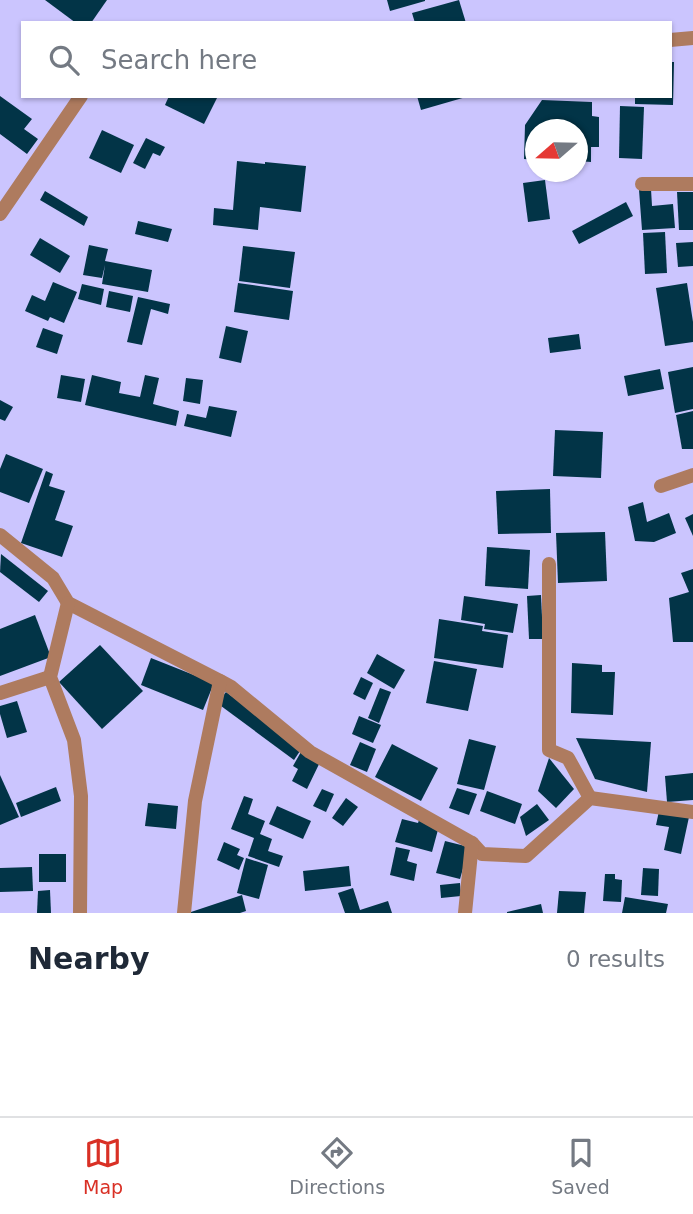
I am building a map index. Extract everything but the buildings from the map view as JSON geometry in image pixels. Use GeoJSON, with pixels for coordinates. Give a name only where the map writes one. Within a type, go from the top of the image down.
{"type":"FeatureCollection","features":[{"type":"Feature","properties":{"kind":"street"},"geometry":{"type":"LineString","coordinates":[[672,40],[693,38]]}},
{"type":"Feature","properties":{"kind":"street"},"geometry":{"type":"LineString","coordinates":[[0,214],[80,98]]}},
{"type":"Feature","properties":{"kind":"street"},"geometry":{"type":"LineString","coordinates":[[642,184],[693,184]]}},
{"type":"Feature","properties":{"kind":"street"},"geometry":{"type":"LineString","coordinates":[[661,486],[693,475]]}},
{"type":"Feature","properties":{"kind":"street"},"geometry":{"type":"LineString","coordinates":[[0,535],[53,578],[68,603],[231,687],[310,752],[472,843],[481,853],[526,856],[590,799],[693,812]]}},
{"type":"Feature","properties":{"kind":"street"},"geometry":{"type":"LineString","coordinates":[[549,564],[549,750],[568,758],[590,799]]}},
{"type":"Feature","properties":{"kind":"street"},"geometry":{"type":"LineString","coordinates":[[68,603],[50,677],[74,740],[81,796],[80,913]]}},
{"type":"Feature","properties":{"kind":"street"},"geometry":{"type":"LineString","coordinates":[[0,693],[50,677]]}},
{"type":"Feature","properties":{"kind":"street"},"geometry":{"type":"LineString","coordinates":[[184,913],[195,802],[220,681]]}},
{"type":"Feature","properties":{"kind":"street"},"geometry":{"type":"LineString","coordinates":[[465,913],[472,843]]}}]}
